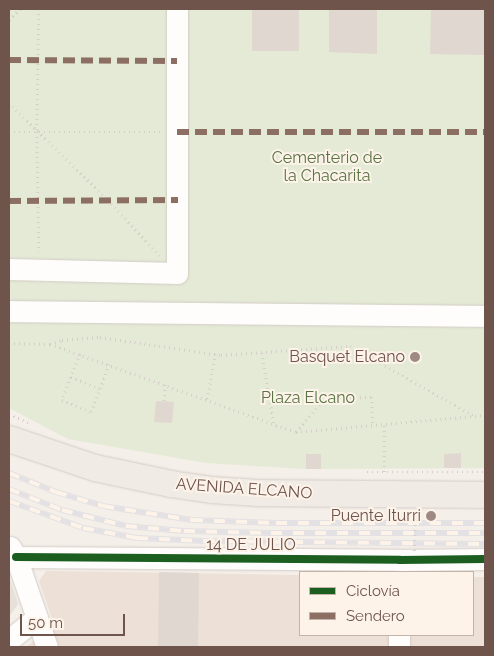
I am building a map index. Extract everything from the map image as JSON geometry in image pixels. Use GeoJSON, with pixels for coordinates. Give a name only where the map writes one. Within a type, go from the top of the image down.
{"type":"FeatureCollection","features":[{"type":"Feature","properties":{"kind":"main road","name":"AVENIDA ELCANO"},"geometry":{"type":"LineString","coordinates":[[9,439],[95,468],[153,481],[212,490],[258,493],[485,495]]}},
{"type":"Feature","properties":{"kind":"street"},"geometry":{"type":"LineString","coordinates":[[9,269],[176,273],[177,9]]}},
{"type":"Feature","properties":{"kind":"street"},"geometry":{"type":"LineString","coordinates":[[9,311],[485,316]]}},
{"type":"Feature","properties":{"kind":"street"},"geometry":{"type":"LineString","coordinates":[[12,551],[47,647]]}},
{"type":"Feature","properties":{"kind":"street","name":"14 DE JULIO"},"geometry":{"type":"LineString","coordinates":[[12,551],[405,561],[485,558]]}},
{"type":"Feature","properties":{"kind":"street"},"geometry":{"type":"LineString","coordinates":[[9,640],[37,617]]}},
{"type":"Feature","properties":{"kind":"path"},"geometry":{"type":"LineString","coordinates":[[9,20],[20,9]]}},
{"type":"Feature","properties":{"kind":"path"},"geometry":{"type":"LineString","coordinates":[[39,9],[37,132],[39,270]]}},
{"type":"Feature","properties":{"kind":"path"},"geometry":{"type":"LineString","coordinates":[[9,103],[108,200],[176,273]]}},
{"type":"Feature","properties":{"kind":"path"},"geometry":{"type":"LineString","coordinates":[[9,132],[177,132]]}},
{"type":"Feature","properties":{"kind":"path"},"geometry":{"type":"LineString","coordinates":[[9,343],[50,344],[100,336],[214,354],[262,353],[350,346],[474,416]]}},
{"type":"Feature","properties":{"kind":"path"},"geometry":{"type":"LineString","coordinates":[[50,344],[296,432],[485,415]]}},
{"type":"Feature","properties":{"kind":"path"},"geometry":{"type":"LineString","coordinates":[[262,353],[274,424]]}},
{"type":"Feature","properties":{"kind":"path"},"geometry":{"type":"LineString","coordinates":[[80,354],[62,400],[91,412],[109,364]]}},
{"type":"Feature","properties":{"kind":"path"},"geometry":{"type":"LineString","coordinates":[[207,399],[214,354]]}},
{"type":"Feature","properties":{"kind":"path"},"geometry":{"type":"LineString","coordinates":[[71,378],[100,389]]}},
{"type":"Feature","properties":{"kind":"path"},"geometry":{"type":"LineString","coordinates":[[164,401],[165,384]]}},
{"type":"Feature","properties":{"kind":"path"},"geometry":{"type":"LineString","coordinates":[[296,432],[325,398],[372,397],[373,425]]}},
{"type":"Feature","properties":{"kind":"path"},"geometry":{"type":"LineString","coordinates":[[9,414],[35,426]]}},
{"type":"Feature","properties":{"kind":"path"},"geometry":{"type":"LineString","coordinates":[[384,424],[384,472]]}},
{"type":"Feature","properties":{"kind":"path"},"geometry":{"type":"LineString","coordinates":[[364,472],[485,472]]}},
{"type":"Feature","properties":{"kind":"path"},"geometry":{"type":"LineString","coordinates":[[383,516],[415,517],[405,561]]}},
{"type":"Feature","properties":{"kind":"shaded area"},"geometry":{"type":"Polygon","coordinates":[[[46,571],[299,575],[299,636],[474,636],[474,577],[485,577],[485,647],[26,647],[54,624],[39,581],[46,571]]]}},
{"type":"Feature","properties":{"kind":"shaded area"},"geometry":{"type":"Polygon","coordinates":[[[9,577],[18,604],[9,617],[9,577]]]}},
{"type":"Feature","properties":{"kind":"green space","name":"Cementerio de la Chacarita"},"geometry":{"type":"Polygon","coordinates":[[[9,9],[485,9],[485,468],[306,469],[206,463],[68,439],[9,408],[9,9]]]}},
{"type":"Feature","properties":{"kind":"building"},"geometry":{"type":"Polygon","coordinates":[[[252,9],[299,9],[299,51],[252,51],[252,9]]]}},
{"type":"Feature","properties":{"kind":"building"},"geometry":{"type":"Polygon","coordinates":[[[329,9],[377,9],[377,54],[329,52],[329,9]]]}},
{"type":"Feature","properties":{"kind":"building"},"geometry":{"type":"Polygon","coordinates":[[[431,9],[485,9],[485,55],[430,54],[431,9]]]}},
{"type":"Feature","properties":{"kind":"building"},"geometry":{"type":"Polygon","coordinates":[[[156,401],[174,402],[172,423],[154,422],[156,401]]]}},
{"type":"Feature","properties":{"kind":"building"},"geometry":{"type":"Polygon","coordinates":[[[461,453],[461,468],[444,468],[444,454],[461,453]]]}},
{"type":"Feature","properties":{"kind":"building"},"geometry":{"type":"Polygon","coordinates":[[[306,454],[321,454],[321,469],[306,469],[306,454]]]}},
{"type":"Feature","properties":{"kind":"building"},"geometry":{"type":"Polygon","coordinates":[[[159,572],[199,573],[198,647],[158,647],[159,572]]]}},
{"type":"Feature","properties":{"kind":"railway"},"geometry":{"type":"LineString","coordinates":[[9,473],[56,492],[103,506],[192,520],[276,523],[485,523]]}},
{"type":"Feature","properties":{"kind":"railway"},"geometry":{"type":"LineString","coordinates":[[9,489],[62,510],[126,526],[184,531],[271,533],[485,533]]}},
{"type":"Feature","properties":{"kind":"railway"},"geometry":{"type":"LineString","coordinates":[[9,501],[83,528],[137,538],[204,541],[485,544]]}},
{"type":"Feature","properties":{"kind":"marked path"},"geometry":{"type":"LineString","coordinates":[[9,60],[177,61]]}},
{"type":"Feature","properties":{"kind":"marked path"},"geometry":{"type":"LineString","coordinates":[[177,132],[485,132]]}},
{"type":"Feature","properties":{"kind":"marked path"},"geometry":{"type":"LineString","coordinates":[[9,201],[178,200]]}},
{"type":"Feature","properties":{"kind":"cycle path"},"geometry":{"type":"LineString","coordinates":[[16,557],[485,559]]}},
{"type":"Feature","properties":{"kind":"place","name":"Basquet Elcano"},"geometry":{"type":"Point","coordinates":[415,357]}},
{"type":"Feature","properties":{"kind":"place","name":"Puente Iturri"},"geometry":{"type":"Point","coordinates":[431,516]}},
{"type":"Feature","properties":{"kind":"park label","name":"Plaza Elcano"},"geometry":{"type":"Point","coordinates":[308,398]}}]}
